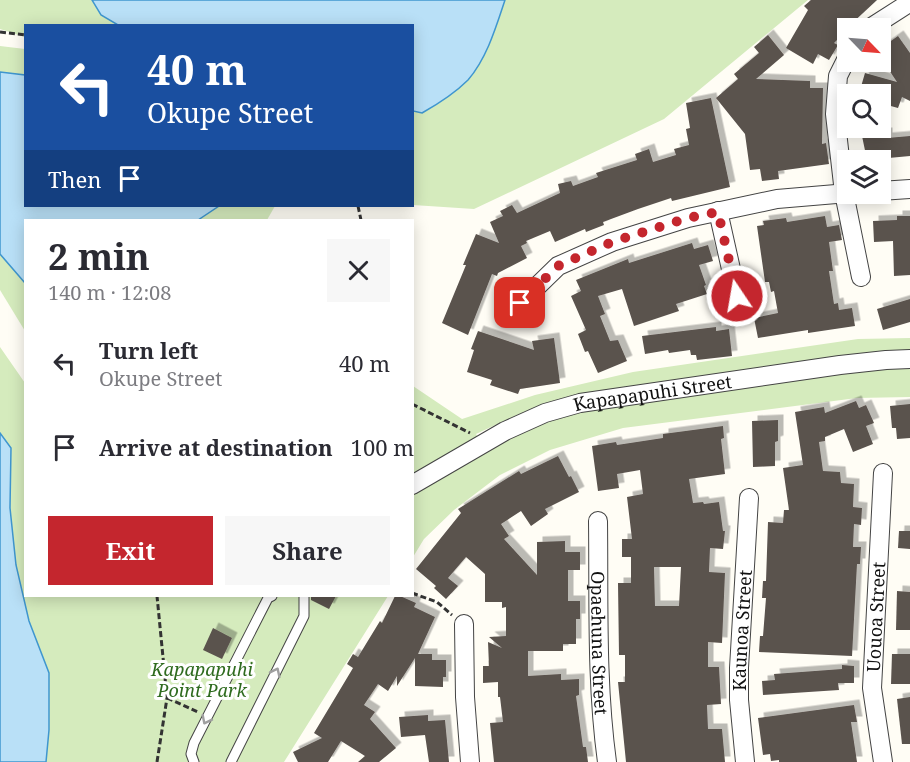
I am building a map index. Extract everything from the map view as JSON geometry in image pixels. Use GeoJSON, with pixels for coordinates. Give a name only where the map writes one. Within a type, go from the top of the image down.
{"type":"FeatureCollection","features":[{"type":"Feature","properties":{"kind":"street"},"geometry":{"type":"LineString","coordinates":[[886,18],[906,5]]}},
{"type":"Feature","properties":{"kind":"street"},"geometry":{"type":"LineString","coordinates":[[840,72],[835,95],[835,114],[840,150]]}},
{"type":"Feature","properties":{"kind":"street"},"geometry":{"type":"LineString","coordinates":[[891,190],[910,189]]}},
{"type":"Feature","properties":{"kind":"street"},"geometry":{"type":"LineString","coordinates":[[520,303],[558,266],[612,242],[688,218],[777,199],[837,194]]}},
{"type":"Feature","properties":{"kind":"street"},"geometry":{"type":"LineString","coordinates":[[848,204],[861,277]]}},
{"type":"Feature","properties":{"kind":"street"},"geometry":{"type":"LineString","coordinates":[[718,212],[737,296]]}},
{"type":"Feature","properties":{"kind":"street","name":"Kapapapuhi Street"},"geometry":{"type":"LineString","coordinates":[[414,484],[505,431],[545,413],[580,403],[840,365],[910,359]]}},
{"type":"Feature","properties":{"kind":"street","name":"Uouoa Street"},"geometry":{"type":"LineString","coordinates":[[883,473],[872,688],[883,762]]}},
{"type":"Feature","properties":{"kind":"street","name":"Kaunoa Street"},"geometry":{"type":"LineString","coordinates":[[745,762],[739,700],[739,668],[749,498]]}},
{"type":"Feature","properties":{"kind":"street","name":"Opaehuna Street"},"geometry":{"type":"LineString","coordinates":[[598,521],[599,678],[601,722],[607,762]]}},
{"type":"Feature","properties":{"kind":"street"},"geometry":{"type":"LineString","coordinates":[[464,624],[465,697],[470,762]]}},
{"type":"Feature","properties":{"kind":"lane"},"geometry":{"type":"LineString","coordinates":[[194,762],[191,754],[194,743],[270,597]]}},
{"type":"Feature","properties":{"kind":"lane"},"geometry":{"type":"LineString","coordinates":[[231,762],[304,616],[304,597]]}},
{"type":"Feature","properties":{"kind":"path"},"geometry":{"type":"LineString","coordinates":[[0,32],[24,35]]}},
{"type":"Feature","properties":{"kind":"path"},"geometry":{"type":"LineString","coordinates":[[414,405],[475,437]]}},
{"type":"Feature","properties":{"kind":"path"},"geometry":{"type":"LineString","coordinates":[[414,593],[437,602],[464,624]]}},
{"type":"Feature","properties":{"kind":"path"},"geometry":{"type":"LineString","coordinates":[[157,597],[167,698],[157,762]]}},
{"type":"Feature","properties":{"kind":"path"},"geometry":{"type":"LineString","coordinates":[[167,698],[208,716]]}},
{"type":"Feature","properties":{"kind":"green space"},"geometry":{"type":"Polygon","coordinates":[[[0,0],[808,0],[664,119],[474,209],[414,205],[414,24],[24,24],[24,37],[0,29],[0,0]]]}},
{"type":"Feature","properties":{"kind":"green space"},"geometry":{"type":"Polygon","coordinates":[[[0,46],[24,49],[24,86],[0,84],[0,46]]]}},
{"type":"Feature","properties":{"kind":"green space"},"geometry":{"type":"Polygon","coordinates":[[[170,207],[274,207],[268,219],[131,219],[170,207]]]}},
{"type":"Feature","properties":{"kind":"green space"},"geometry":{"type":"Polygon","coordinates":[[[0,255],[14,256],[24,262],[24,329],[0,290],[0,255]]]}},
{"type":"Feature","properties":{"kind":"green space"},"geometry":{"type":"Polygon","coordinates":[[[910,338],[910,351],[563,400],[517,415],[476,434],[485,450],[549,420],[592,409],[775,381],[910,366],[910,397],[857,398],[623,428],[550,450],[500,475],[454,510],[424,539],[414,555],[414,387],[462,419],[535,395],[633,372],[858,339],[910,338]]]}},
{"type":"Feature","properties":{"kind":"green space","name":"Kapapapuhi Point Park"},"geometry":{"type":"Polygon","coordinates":[[[0,347],[24,382],[24,597],[387,597],[284,762],[16,762],[0,646],[0,347]]]}},
{"type":"Feature","properties":{"kind":"water"},"geometry":{"type":"Polygon","coordinates":[[[92,0],[505,0],[490,42],[475,71],[458,89],[422,113],[414,111],[414,24],[116,24],[101,15],[92,0]]]}},
{"type":"Feature","properties":{"kind":"water"},"geometry":{"type":"Polygon","coordinates":[[[0,72],[24,75],[24,207],[218,207],[200,219],[24,219],[24,282],[0,254],[0,72]]]}},
{"type":"Feature","properties":{"kind":"water"},"geometry":{"type":"Polygon","coordinates":[[[0,433],[11,448],[10,508],[16,565],[29,621],[49,673],[49,730],[46,762],[0,762],[0,433]]]}},
{"type":"Feature","properties":{"kind":"building"},"geometry":{"type":"Polygon","coordinates":[[[811,0],[877,0],[858,18],[837,18],[837,40],[834,43],[837,47],[829,60],[818,54],[813,64],[786,48],[808,10],[804,6],[811,0]]]}},
{"type":"Feature","properties":{"kind":"building"},"geometry":{"type":"Polygon","coordinates":[[[768,35],[784,55],[756,79],[810,81],[810,88],[823,88],[822,144],[826,143],[829,164],[778,171],[779,179],[762,181],[760,169],[750,170],[745,134],[716,98],[738,79],[734,74],[759,53],[754,47],[768,35]]]}},
{"type":"Feature","properties":{"kind":"building"},"geometry":{"type":"Polygon","coordinates":[[[898,36],[910,53],[910,101],[902,97],[898,108],[891,106],[891,84],[862,84],[865,73],[897,82],[890,72],[891,41],[898,36]]]}},
{"type":"Feature","properties":{"kind":"building"},"geometry":{"type":"Polygon","coordinates":[[[711,98],[730,187],[672,201],[671,198],[555,242],[550,231],[526,241],[527,243],[521,246],[527,258],[498,273],[497,276],[492,274],[468,335],[442,323],[476,234],[499,243],[490,222],[503,216],[500,211],[512,205],[517,213],[560,193],[558,184],[571,181],[573,186],[598,177],[596,173],[637,160],[635,154],[649,149],[653,162],[676,155],[674,149],[689,145],[686,129],[690,128],[686,103],[711,98]]]}},
{"type":"Feature","properties":{"kind":"building"},"geometry":{"type":"Polygon","coordinates":[[[910,136],[910,156],[891,158],[891,150],[865,150],[862,138],[910,136]]]}},
{"type":"Feature","properties":{"kind":"building"},"geometry":{"type":"Polygon","coordinates":[[[825,216],[827,227],[839,225],[842,240],[829,242],[833,271],[829,271],[834,304],[838,303],[839,310],[852,308],[855,326],[808,333],[808,330],[758,338],[754,318],[778,313],[774,291],[771,292],[769,282],[765,282],[757,226],[764,225],[763,221],[786,218],[787,222],[825,216]]]}},
{"type":"Feature","properties":{"kind":"building"},"geometry":{"type":"Polygon","coordinates":[[[897,216],[910,216],[910,275],[894,276],[893,241],[874,242],[873,221],[897,220],[897,216]]]}},
{"type":"Feature","properties":{"kind":"building"},"geometry":{"type":"Polygon","coordinates":[[[692,243],[694,249],[708,245],[713,261],[699,265],[707,294],[676,304],[679,311],[634,326],[622,289],[598,296],[605,314],[600,316],[610,341],[618,340],[627,361],[598,373],[588,351],[585,352],[578,334],[586,330],[571,296],[581,291],[576,280],[628,259],[629,263],[692,243]]]}},
{"type":"Feature","properties":{"kind":"building"},"geometry":{"type":"Polygon","coordinates":[[[910,299],[910,322],[883,330],[877,309],[910,299]]]}},
{"type":"Feature","properties":{"kind":"building"},"geometry":{"type":"Polygon","coordinates":[[[716,327],[716,331],[729,329],[732,356],[697,360],[696,355],[691,355],[690,350],[669,353],[668,350],[645,354],[642,336],[716,327]]]}},
{"type":"Feature","properties":{"kind":"building"},"geometry":{"type":"Polygon","coordinates":[[[478,331],[534,350],[532,341],[554,338],[560,383],[520,389],[518,394],[490,385],[492,380],[467,372],[474,350],[471,349],[478,331]]]}},
{"type":"Feature","properties":{"kind":"building"},"geometry":{"type":"Polygon","coordinates":[[[856,401],[859,408],[866,405],[874,423],[866,426],[873,444],[853,452],[844,429],[825,437],[825,441],[819,442],[823,471],[840,472],[841,483],[854,484],[853,507],[862,508],[861,525],[854,524],[853,547],[861,547],[860,564],[857,564],[852,656],[759,652],[760,636],[763,636],[766,598],[762,598],[763,581],[766,581],[768,522],[783,523],[784,510],[789,510],[783,468],[803,465],[795,412],[824,407],[825,413],[856,401]]]}},
{"type":"Feature","properties":{"kind":"building"},"geometry":{"type":"Polygon","coordinates":[[[910,404],[910,438],[897,439],[896,428],[892,428],[890,406],[910,404]]]}},
{"type":"Feature","properties":{"kind":"building"},"geometry":{"type":"Polygon","coordinates":[[[778,420],[775,466],[753,467],[752,421],[778,420]]]}},
{"type":"Feature","properties":{"kind":"building"},"geometry":{"type":"Polygon","coordinates":[[[723,426],[724,438],[721,439],[725,474],[689,479],[693,503],[719,502],[723,531],[725,531],[723,549],[710,548],[709,572],[725,573],[722,643],[708,642],[708,667],[719,667],[721,704],[707,705],[708,729],[722,729],[725,762],[626,762],[618,682],[625,682],[625,655],[619,655],[618,583],[631,583],[631,557],[622,557],[622,539],[632,539],[627,497],[643,494],[640,470],[617,474],[619,488],[598,491],[592,446],[616,442],[617,445],[663,438],[663,434],[723,426]],[[654,567],[655,606],[679,606],[681,567],[654,567]]]}},
{"type":"Feature","properties":{"kind":"building"},"geometry":{"type":"Polygon","coordinates":[[[558,456],[579,492],[545,509],[548,514],[531,526],[521,511],[501,524],[509,536],[504,539],[537,575],[537,542],[565,541],[565,552],[580,552],[580,570],[568,570],[568,601],[580,601],[580,619],[576,619],[576,644],[563,644],[563,651],[528,651],[528,676],[561,674],[561,680],[579,679],[579,695],[576,696],[583,747],[586,747],[588,762],[494,762],[490,723],[503,722],[500,697],[498,697],[498,682],[483,683],[483,666],[489,666],[488,642],[502,648],[489,637],[506,636],[506,607],[502,608],[502,602],[485,602],[485,574],[466,557],[448,578],[458,586],[446,599],[434,588],[436,586],[416,569],[461,513],[458,509],[519,471],[521,474],[558,456]]]}},
{"type":"Feature","properties":{"kind":"building"},"geometry":{"type":"Polygon","coordinates":[[[899,531],[910,531],[910,549],[898,548],[899,531]]]}},
{"type":"Feature","properties":{"kind":"building"},"geometry":{"type":"Polygon","coordinates":[[[897,591],[910,592],[910,630],[896,630],[897,591]]]}},
{"type":"Feature","properties":{"kind":"building"},"geometry":{"type":"Polygon","coordinates":[[[311,597],[335,597],[329,609],[311,600],[311,597]]]}},
{"type":"Feature","properties":{"kind":"building"},"geometry":{"type":"Polygon","coordinates":[[[395,597],[402,597],[416,603],[414,607],[435,617],[418,654],[432,654],[432,660],[446,660],[446,677],[443,677],[443,687],[415,686],[415,658],[397,686],[397,676],[388,691],[378,684],[364,705],[375,712],[370,719],[396,748],[379,762],[358,762],[365,756],[341,741],[328,762],[298,762],[293,752],[322,738],[314,733],[353,668],[347,664],[353,654],[358,657],[380,621],[382,623],[395,597]]]}},
{"type":"Feature","properties":{"kind":"building"},"geometry":{"type":"Polygon","coordinates":[[[213,628],[232,638],[222,659],[203,650],[213,628]]]}},
{"type":"Feature","properties":{"kind":"building"},"geometry":{"type":"Polygon","coordinates":[[[892,654],[910,654],[910,684],[891,684],[892,654]]]}},
{"type":"Feature","properties":{"kind":"building"},"geometry":{"type":"Polygon","coordinates":[[[842,665],[854,666],[854,683],[838,683],[839,690],[763,695],[762,681],[775,680],[774,674],[842,669],[842,665]]]}},
{"type":"Feature","properties":{"kind":"building"},"geometry":{"type":"Polygon","coordinates":[[[910,697],[910,744],[902,744],[897,699],[910,697]]]}},
{"type":"Feature","properties":{"kind":"building"},"geometry":{"type":"Polygon","coordinates":[[[854,705],[857,722],[851,722],[857,762],[779,762],[779,760],[771,761],[770,754],[763,755],[758,718],[854,705]]]}},
{"type":"Feature","properties":{"kind":"building"},"geometry":{"type":"Polygon","coordinates":[[[428,715],[428,721],[445,720],[449,762],[429,762],[425,735],[401,737],[399,717],[428,715]]]}},
{"type":"Feature","properties":{"kind":"route"},"geometry":{"type":"LineString","coordinates":[[520,303],[558,266],[612,242],[688,218],[718,212],[737,296]]}}]}
